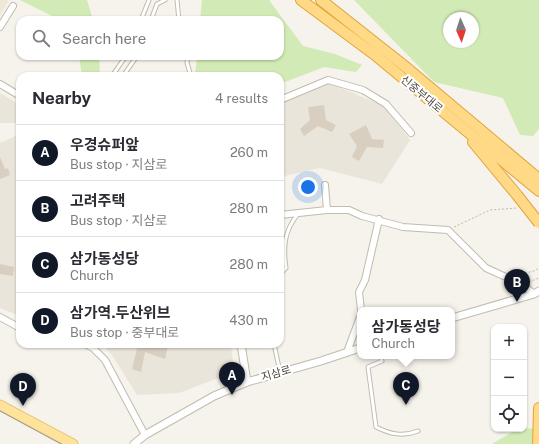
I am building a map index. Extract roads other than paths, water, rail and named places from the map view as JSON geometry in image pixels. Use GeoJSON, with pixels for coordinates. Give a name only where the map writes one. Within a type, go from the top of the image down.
{"type":"FeatureCollection","features":[{"type":"Feature","properties":{"kind":"highway","name":"신중부대로"},"geometry":{"type":"LineString","coordinates":[[301,0],[375,55],[539,191]]}},
{"type":"Feature","properties":{"kind":"highway","name":"신중부대로"},"geometry":{"type":"LineString","coordinates":[[321,0],[411,72],[539,179]]}},
{"type":"Feature","properties":{"kind":"highway"},"geometry":{"type":"LineString","coordinates":[[453,120],[539,223]]}},
{"type":"Feature","properties":{"kind":"highway"},"geometry":{"type":"LineString","coordinates":[[538,444],[539,408]]}},
{"type":"Feature","properties":{"kind":"main road"},"geometry":{"type":"LineString","coordinates":[[0,405],[73,444]]}},
{"type":"Feature","properties":{"kind":"street"},"geometry":{"type":"LineString","coordinates":[[0,27],[13,6]]}},
{"type":"Feature","properties":{"kind":"street"},"geometry":{"type":"LineString","coordinates":[[284,98],[328,80],[363,90],[386,104],[411,133]]}},
{"type":"Feature","properties":{"kind":"street"},"geometry":{"type":"LineString","coordinates":[[0,84],[16,94]]}},
{"type":"Feature","properties":{"kind":"street"},"geometry":{"type":"LineString","coordinates":[[325,185],[327,210]]}},
{"type":"Feature","properties":{"kind":"street"},"geometry":{"type":"LineString","coordinates":[[284,215],[327,210],[349,210],[362,216],[403,227],[448,230],[486,268],[537,292]]}},
{"type":"Feature","properties":{"kind":"street"},"geometry":{"type":"LineString","coordinates":[[361,307],[359,292],[365,280],[379,220]]}},
{"type":"Feature","properties":{"kind":"street"},"geometry":{"type":"LineString","coordinates":[[455,317],[537,292]]}},
{"type":"Feature","properties":{"kind":"street"},"geometry":{"type":"LineString","coordinates":[[0,317],[16,326]]}},
{"type":"Feature","properties":{"kind":"street"},"geometry":{"type":"LineString","coordinates":[[347,352],[357,325]]}},
{"type":"Feature","properties":{"kind":"street"},"geometry":{"type":"LineString","coordinates":[[93,348],[105,360],[145,435]]}},
{"type":"Feature","properties":{"kind":"street"},"geometry":{"type":"LineString","coordinates":[[242,348],[247,382]]}},
{"type":"Feature","properties":{"kind":"street","name":"지삼로"},"geometry":{"type":"LineString","coordinates":[[134,444],[145,435],[214,396],[247,382],[357,349]]}},
{"type":"Feature","properties":{"kind":"lane"},"geometry":{"type":"LineString","coordinates":[[143,16],[150,0],[157,4]]}},
{"type":"Feature","properties":{"kind":"lane"},"geometry":{"type":"LineString","coordinates":[[152,16],[157,4],[165,0]]}},
{"type":"Feature","properties":{"kind":"lane"},"geometry":{"type":"LineString","coordinates":[[177,0],[179,16]]}},
{"type":"Feature","properties":{"kind":"lane"},"geometry":{"type":"LineString","coordinates":[[115,72],[123,60]]}},
{"type":"Feature","properties":{"kind":"lane"},"geometry":{"type":"LineString","coordinates":[[126,72],[134,60]]}},
{"type":"Feature","properties":{"kind":"lane"},"geometry":{"type":"LineString","coordinates":[[187,60],[190,72]]}},
{"type":"Feature","properties":{"kind":"lane"},"geometry":{"type":"LineString","coordinates":[[284,270],[286,268],[284,252],[286,236],[291,223],[298,214]]}},
{"type":"Feature","properties":{"kind":"lane"},"geometry":{"type":"LineString","coordinates":[[275,348],[280,372]]}},
{"type":"Feature","properties":{"kind":"lane"},"geometry":{"type":"LineString","coordinates":[[381,359],[382,362],[368,367],[376,427],[390,434],[410,434],[418,431]]}},
{"type":"Feature","properties":{"kind":"tram line"},"geometry":{"type":"LineString","coordinates":[[0,411],[61,444]]}},
{"type":"Feature","properties":{"kind":"place","name":"고려주택"},"geometry":{"type":"Point","coordinates":[517,302]}},
{"type":"Feature","properties":{"kind":"place","name":"우경슈퍼앞"},"geometry":{"type":"Point","coordinates":[232,395]}},
{"type":"Feature","properties":{"kind":"place","name":"삼가동성당"},"geometry":{"type":"Point","coordinates":[406,405]}},
{"type":"Feature","properties":{"kind":"place","name":"삼가역.두산위브"},"geometry":{"type":"Point","coordinates":[23,406]}}]}
